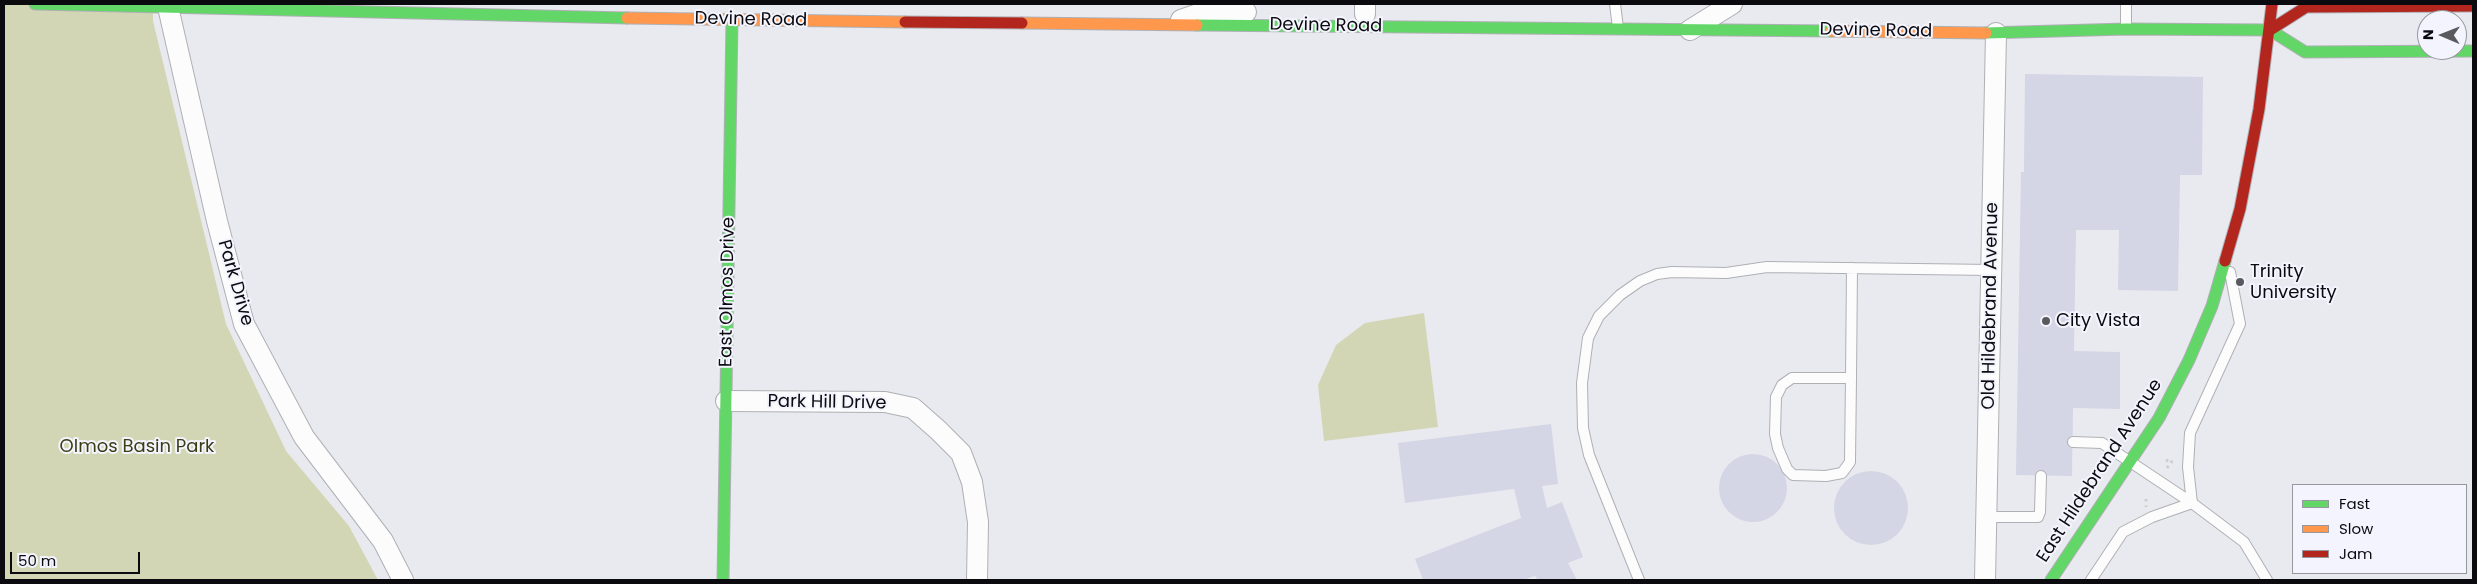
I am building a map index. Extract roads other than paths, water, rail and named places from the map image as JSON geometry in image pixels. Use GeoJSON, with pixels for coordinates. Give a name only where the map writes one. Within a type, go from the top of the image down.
{"type":"FeatureCollection","features":[{"type":"Feature","properties":{"kind":"street","name":"Devine Road"},"geometry":{"type":"LineString","coordinates":[[35,4],[733,12],[1168,24],[1483,28],[1996,33],[2126,29],[2270,30]]}},
{"type":"Feature","properties":{"kind":"street"},"geometry":{"type":"LineString","coordinates":[[1690,30],[1732,4]]}},
{"type":"Feature","properties":{"kind":"street","name":"East Hildebrand Avenue"},"geometry":{"type":"LineString","coordinates":[[2051,580],[2159,418],[2189,360],[2212,306],[2227,253],[2246,172],[2270,30],[2272,4]]}},
{"type":"Feature","properties":{"kind":"street"},"geometry":{"type":"LineString","coordinates":[[2473,6],[2306,6],[2270,30],[2305,52],[2473,51]]}},
{"type":"Feature","properties":{"kind":"street","name":"Park Drive"},"geometry":{"type":"LineString","coordinates":[[168,7],[217,221],[244,324],[304,437],[384,541],[403,580]]}},
{"type":"Feature","properties":{"kind":"street","name":"Devine Road"},"geometry":{"type":"LineString","coordinates":[[1168,24],[1207,11],[1365,9],[1454,15],[1483,28]]}},
{"type":"Feature","properties":{"kind":"street","name":"East Olmos Drive"},"geometry":{"type":"LineString","coordinates":[[723,580],[733,12]]}},
{"type":"Feature","properties":{"kind":"street","name":"Old Hildebrand Avenue"},"geometry":{"type":"LineString","coordinates":[[1985,580],[1996,33]]}},
{"type":"Feature","properties":{"kind":"street","name":"Park Hill Drive"},"geometry":{"type":"LineString","coordinates":[[726,401],[885,402],[913,408],[960,453],[972,482],[978,522],[977,580]]}},
{"type":"Feature","properties":{"kind":"lane"},"geometry":{"type":"LineString","coordinates":[[1614,4],[1618,29]]}},
{"type":"Feature","properties":{"kind":"lane"},"geometry":{"type":"LineString","coordinates":[[2126,4],[2126,29]]}},
{"type":"Feature","properties":{"kind":"lane"},"geometry":{"type":"LineString","coordinates":[[2192,503],[2188,467],[2190,433],[2240,324],[2227,253]]}},
{"type":"Feature","properties":{"kind":"lane"},"geometry":{"type":"LineString","coordinates":[[1639,580],[1589,454],[1583,428],[1583,374],[1588,338],[1599,316],[1620,295],[1640,281],[1657,274],[1672,272],[1726,273],[1767,267],[1992,270]]}},
{"type":"Feature","properties":{"kind":"lane"},"geometry":{"type":"LineString","coordinates":[[1851,378],[1792,378],[1782,385],[1776,397],[1775,434],[1787,469],[1793,475],[1826,476],[1842,473],[1850,462],[1851,378],[1852,268]]}},
{"type":"Feature","properties":{"kind":"lane"},"geometry":{"type":"LineString","coordinates":[[2072,442],[2102,443],[2192,503],[2244,542],[2267,580]]}},
{"type":"Feature","properties":{"kind":"lane"},"geometry":{"type":"LineString","coordinates":[[1987,517],[2038,516],[2040,512],[2041,476]]}},
{"type":"Feature","properties":{"kind":"lane"},"geometry":{"type":"LineString","coordinates":[[2091,580],[2123,532],[2152,517],[2192,503]]}},
{"type":"Feature","properties":{"kind":"place","name":"Trinity University"},"geometry":{"type":"Point","coordinates":[2240,282]}},
{"type":"Feature","properties":{"kind":"place","name":"City Vista"},"geometry":{"type":"Point","coordinates":[2046,321]}},
{"type":"Feature","properties":{"kind":"park label","name":"Olmos Basin Park"},"geometry":{"type":"Point","coordinates":[137,447]}}]}
